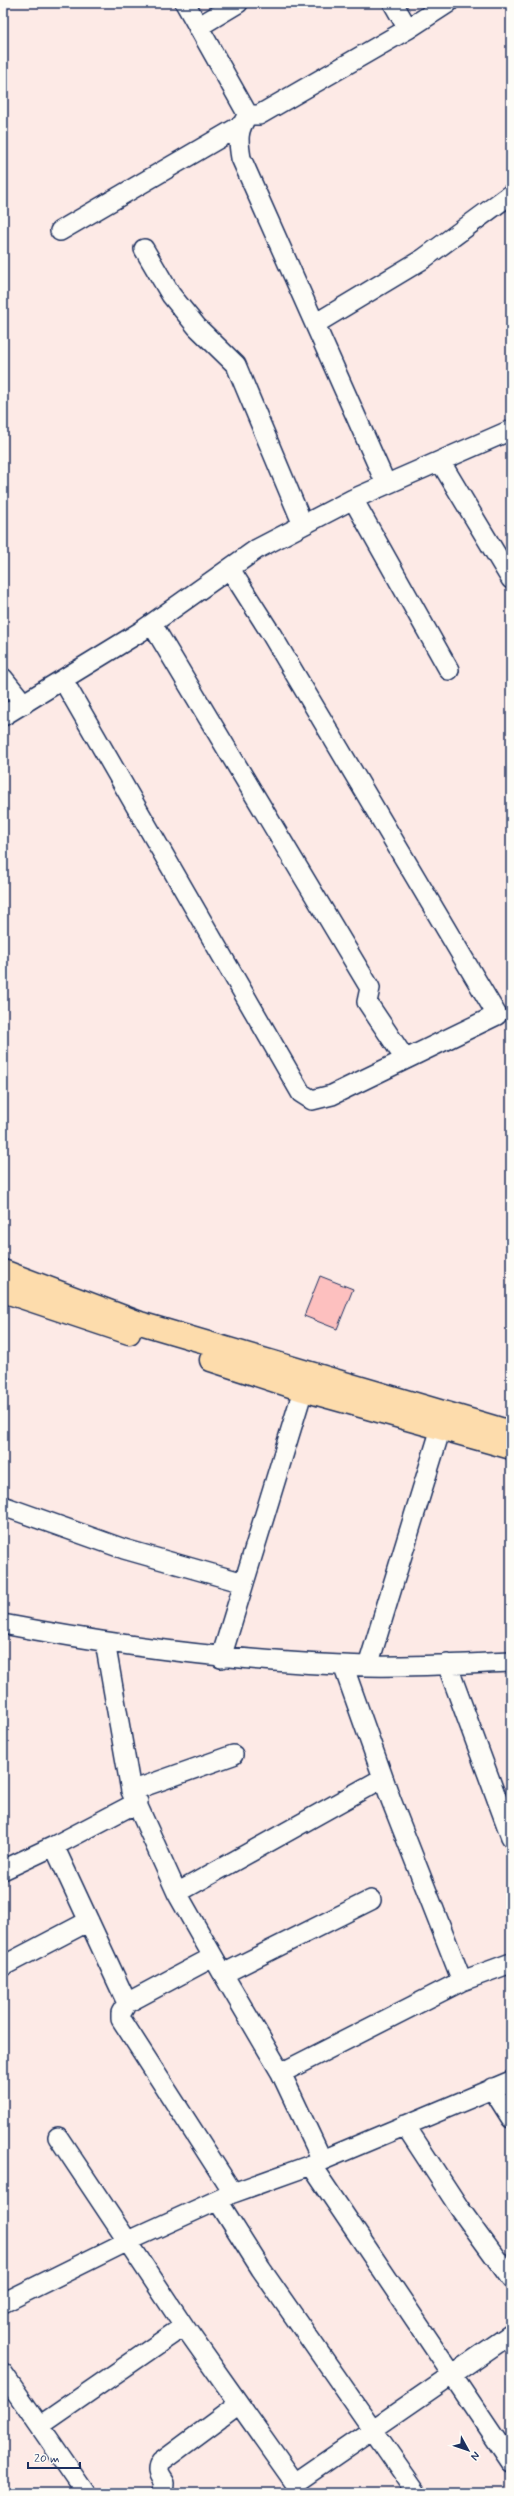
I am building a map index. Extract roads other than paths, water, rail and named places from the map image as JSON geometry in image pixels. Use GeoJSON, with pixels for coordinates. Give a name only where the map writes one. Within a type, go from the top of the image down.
{"type":"FeatureCollection","features":[{"type":"Feature","properties":{"kind":"main road"},"geometry":{"type":"LineString","coordinates":[[3,1271],[140,1323],[511,1432]]}},
{"type":"Feature","properties":{"kind":"main road"},"geometry":{"type":"LineString","coordinates":[[3,1291],[303,1390],[511,1448]]}},
{"type":"Feature","properties":{"kind":"street"},"geometry":{"type":"LineString","coordinates":[[184,3],[198,26],[244,120]]}},
{"type":"Feature","properties":{"kind":"street"},"geometry":{"type":"LineString","coordinates":[[198,26],[238,3]]}},
{"type":"Feature","properties":{"kind":"street"},"geometry":{"type":"LineString","coordinates":[[393,3],[408,29]]}},
{"type":"Feature","properties":{"kind":"street"},"geometry":{"type":"LineString","coordinates":[[60,231],[244,120],[259,115],[408,29],[448,3]]}},
{"type":"Feature","properties":{"kind":"street"},"geometry":{"type":"LineString","coordinates":[[244,120],[237,135],[241,158],[386,484]]}},
{"type":"Feature","properties":{"kind":"street"},"geometry":{"type":"LineString","coordinates":[[315,324],[423,259],[511,194]]}},
{"type":"Feature","properties":{"kind":"street"},"geometry":{"type":"LineString","coordinates":[[144,249],[171,296],[197,327],[236,365],[303,525]]}},
{"type":"Feature","properties":{"kind":"street"},"geometry":{"type":"LineString","coordinates":[[3,716],[152,624],[257,549],[353,499],[511,430]]}},
{"type":"Feature","properties":{"kind":"street"},"geometry":{"type":"LineString","coordinates":[[440,461],[511,579]]}},
{"type":"Feature","properties":{"kind":"street"},"geometry":{"type":"LineString","coordinates":[[353,499],[449,670]]}},
{"type":"Feature","properties":{"kind":"street"},"geometry":{"type":"LineString","coordinates":[[63,680],[301,1093],[312,1100],[332,1095],[497,1015],[270,632],[230,568]]}},
{"type":"Feature","properties":{"kind":"street"},"geometry":{"type":"LineString","coordinates":[[152,624],[370,988],[367,1002],[406,1059]]}},
{"type":"Feature","properties":{"kind":"street"},"geometry":{"type":"LineString","coordinates":[[3,678],[24,704]]}},
{"type":"Feature","properties":{"kind":"street"},"geometry":{"type":"LineString","coordinates":[[221,1658],[303,1390]]}},
{"type":"Feature","properties":{"kind":"street"},"geometry":{"type":"LineString","coordinates":[[368,1666],[441,1428]]}},
{"type":"Feature","properties":{"kind":"street"},"geometry":{"type":"LineString","coordinates":[[3,1506],[124,1549],[244,1583]]}},
{"type":"Feature","properties":{"kind":"street"},"geometry":{"type":"LineString","coordinates":[[3,1624],[105,1642],[221,1658],[368,1666],[511,1662]]}},
{"type":"Feature","properties":{"kind":"street"},"geometry":{"type":"LineString","coordinates":[[105,1642],[135,1796],[177,1892],[281,2073],[316,2162],[453,2375],[511,2462]]}},
{"type":"Feature","properties":{"kind":"street"},"geometry":{"type":"LineString","coordinates":[[343,1664],[383,1778],[462,1981]]}},
{"type":"Feature","properties":{"kind":"street"},"geometry":{"type":"LineString","coordinates":[[447,1664],[511,1836]]}},
{"type":"Feature","properties":{"kind":"street"},"geometry":{"type":"LineString","coordinates":[[3,1870],[54,1846],[135,1796],[233,1755]]}},
{"type":"Feature","properties":{"kind":"street"},"geometry":{"type":"LineString","coordinates":[[177,1892],[383,1778]]}},
{"type":"Feature","properties":{"kind":"street"},"geometry":{"type":"LineString","coordinates":[[54,1846],[127,2003]]}},
{"type":"Feature","properties":{"kind":"street"},"geometry":{"type":"LineString","coordinates":[[223,1974],[371,1900]]}},
{"type":"Feature","properties":{"kind":"street"},"geometry":{"type":"LineString","coordinates":[[3,1966],[89,1921]]}},
{"type":"Feature","properties":{"kind":"street"},"geometry":{"type":"LineString","coordinates":[[214,1957],[127,2003],[121,2013],[121,2019],[225,2197],[261,2269],[374,2429],[417,2493]]}},
{"type":"Feature","properties":{"kind":"street"},"geometry":{"type":"LineString","coordinates":[[281,2073],[462,1981],[511,1963]]}},
{"type":"Feature","properties":{"kind":"street"},"geometry":{"type":"LineString","coordinates":[[3,2303],[128,2241],[225,2197],[316,2162],[511,2081]]}},
{"type":"Feature","properties":{"kind":"street"},"geometry":{"type":"LineString","coordinates":[[492,2088],[511,2118]]}},
{"type":"Feature","properties":{"kind":"street"},"geometry":{"type":"LineString","coordinates":[[405,2125],[460,2208],[511,2279]]}},
{"type":"Feature","properties":{"kind":"street"},"geometry":{"type":"LineString","coordinates":[[58,2137],[184,2326],[298,2488],[374,2429],[511,2334]]}},
{"type":"Feature","properties":{"kind":"street"},"geometry":{"type":"LineString","coordinates":[[41,2425],[184,2326]]}},
{"type":"Feature","properties":{"kind":"street"},"geometry":{"type":"LineString","coordinates":[[3,2374],[41,2425],[86,2493]]}},
{"type":"Feature","properties":{"kind":"street"},"geometry":{"type":"LineString","coordinates":[[163,2493],[164,2484],[158,2474],[157,2468],[161,2462],[239,2404]]}}]}
